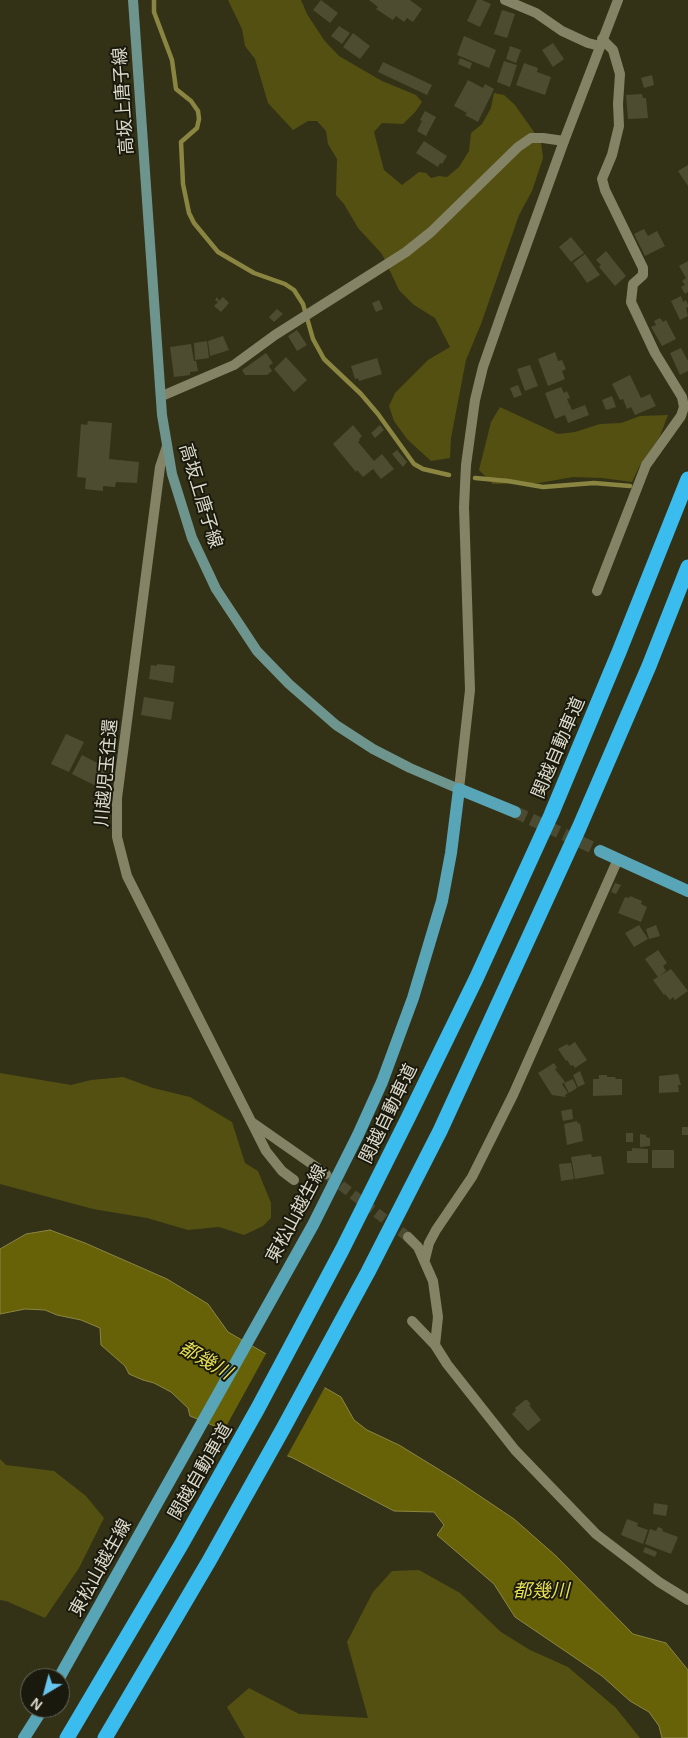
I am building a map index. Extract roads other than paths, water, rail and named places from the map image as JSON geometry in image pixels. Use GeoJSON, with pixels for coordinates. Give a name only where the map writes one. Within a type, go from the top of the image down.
{"type":"FeatureCollection","features":[{"type":"Feature","properties":{"kind":"highway","name":"関越自動車道"},"geometry":{"type":"LineString","coordinates":[[69,1734],[181,1544],[258,1408],[342,1250],[472,988],[551,815],[688,479]]}},
{"type":"Feature","properties":{"kind":"highway"},"geometry":{"type":"LineString","coordinates":[[105,1738],[284,1427],[368,1272],[440,1131],[579,828],[649,666],[688,567]]}},
{"type":"Feature","properties":{"kind":"main road","name":"高坂上唐子線"},"geometry":{"type":"LineString","coordinates":[[133,0],[162,416],[172,474],[192,538],[216,589],[257,651],[289,684],[336,725],[373,748],[410,768],[458,789]]}},
{"type":"Feature","properties":{"kind":"main road"},"geometry":{"type":"LineString","coordinates":[[458,789],[515,812]]}},
{"type":"Feature","properties":{"kind":"main road","name":"東松山越生線"},"geometry":{"type":"LineString","coordinates":[[65,1668],[313,1225],[382,1082],[413,998],[442,901],[451,853],[458,789]]}},
{"type":"Feature","properties":{"kind":"main road"},"geometry":{"type":"LineString","coordinates":[[600,851],[688,892]]}},
{"type":"Feature","properties":{"kind":"main road"},"geometry":{"type":"LineString","coordinates":[[24,1738],[36,1718]]}},
{"type":"Feature","properties":{"kind":"street"},"geometry":{"type":"LineString","coordinates":[[505,0],[536,13],[562,31],[588,43],[601,43],[613,50],[620,74],[619,126],[612,155],[602,179],[605,190],[643,268],[643,274],[633,284],[631,302],[655,353],[682,396],[684,407],[681,416],[646,465],[597,591]]}},
{"type":"Feature","properties":{"kind":"street"},"geometry":{"type":"LineString","coordinates":[[458,789],[470,690],[464,507],[466,464],[471,425],[483,367],[564,141],[618,0]]}},
{"type":"Feature","properties":{"kind":"street"},"geometry":{"type":"LineString","coordinates":[[162,396],[234,365],[275,335],[406,252],[431,232],[518,147],[531,138],[564,141]]}},
{"type":"Feature","properties":{"kind":"street","name":"川越児玉往還"},"geometry":{"type":"LineString","coordinates":[[167,446],[160,467],[117,798],[117,837],[127,876],[266,1152],[294,1180]]}},
{"type":"Feature","properties":{"kind":"street"},"geometry":{"type":"LineString","coordinates":[[425,1259],[429,1243],[472,1176],[513,1095],[618,859]]}},
{"type":"Feature","properties":{"kind":"street"},"geometry":{"type":"LineString","coordinates":[[252,1123],[326,1174]]}},
{"type":"Feature","properties":{"kind":"street"},"geometry":{"type":"LineString","coordinates":[[408,1237],[418,1246],[433,1281],[438,1317],[435,1345]]}},
{"type":"Feature","properties":{"kind":"street"},"geometry":{"type":"LineString","coordinates":[[412,1321],[435,1345],[516,1450],[596,1534],[659,1582],[688,1600]]}},
{"type":"Feature","properties":{"kind":"water","name":"都幾川"},"geometry":{"type":"Polygon","coordinates":[[[50,1230],[85,1243],[167,1279],[208,1304],[228,1332],[341,1397],[354,1420],[367,1430],[399,1445],[514,1519],[556,1556],[633,1634],[666,1643],[688,1670],[688,1738],[662,1738],[659,1726],[649,1712],[630,1701],[602,1676],[515,1617],[494,1584],[437,1535],[444,1525],[434,1512],[394,1511],[293,1458],[190,1416],[188,1408],[171,1392],[154,1383],[129,1374],[125,1366],[101,1345],[100,1328],[81,1320],[57,1315],[45,1310],[25,1309],[0,1314],[0,1249],[26,1234],[50,1230]]]}},
{"type":"Feature","properties":{"kind":"waterway"},"geometry":{"type":"LineString","coordinates":[[154,0],[154,12],[172,60],[176,89],[191,101],[198,111],[197,128],[181,142],[183,184],[189,213],[194,223],[218,252],[254,273],[285,284],[294,290],[303,304],[313,339],[324,359],[361,394],[414,464],[423,469],[449,475]]}},
{"type":"Feature","properties":{"kind":"waterway"},"geometry":{"type":"LineString","coordinates":[[475,478],[543,487],[594,483],[630,486]]}},
{"type":"Feature","properties":{"kind":"tunnel"},"geometry":{"type":"LineString","coordinates":[[515,812],[600,851]]}},
{"type":"Feature","properties":{"kind":"tunnel"},"geometry":{"type":"LineString","coordinates":[[329,1176],[408,1237]]}}]}
